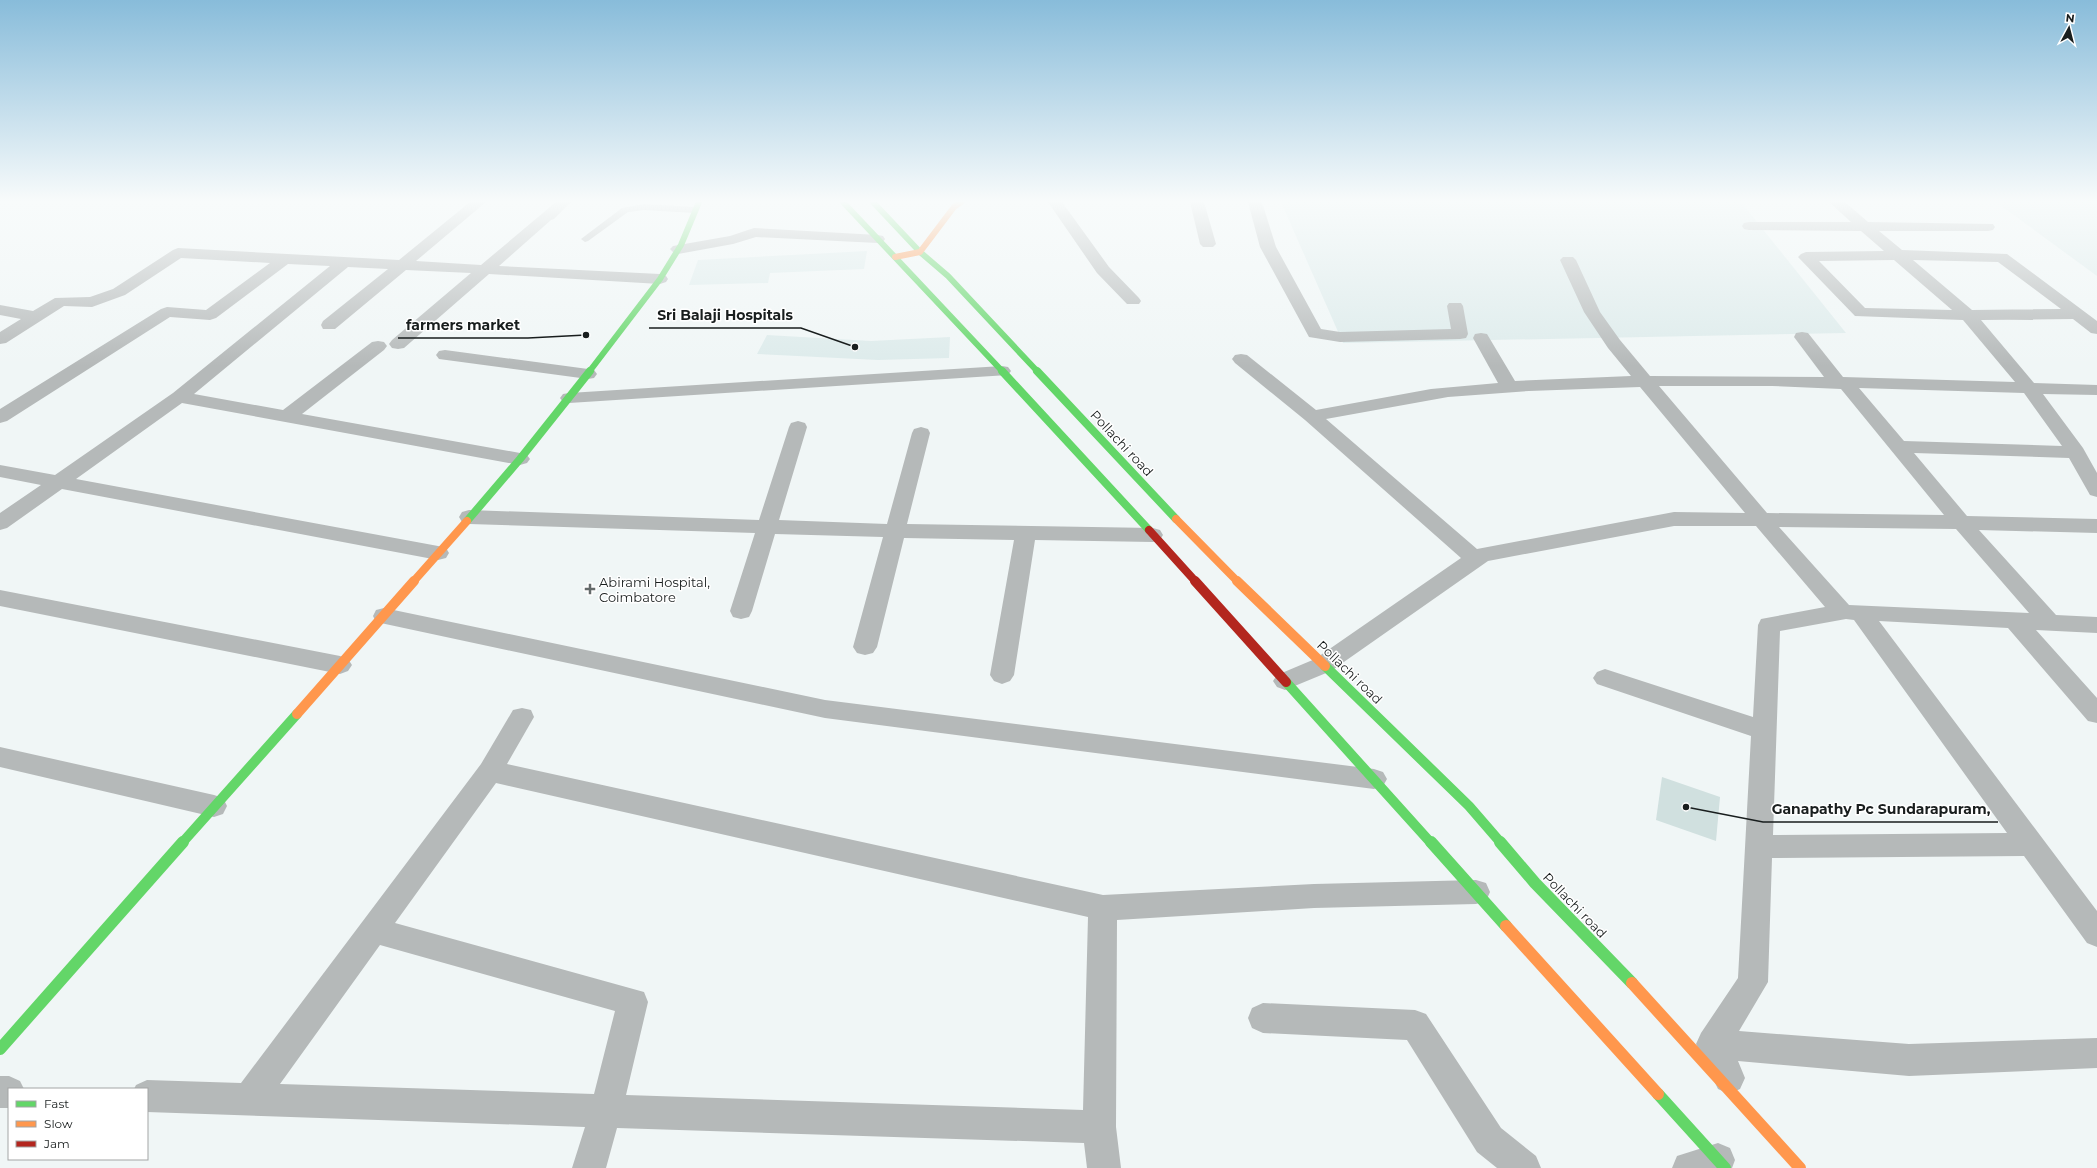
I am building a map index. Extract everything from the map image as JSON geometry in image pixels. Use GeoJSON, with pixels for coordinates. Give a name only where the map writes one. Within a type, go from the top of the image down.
{"type":"FeatureCollection","features":[{"type":"Feature","properties":{"kind":"main road"},"geometry":{"type":"LineString","coordinates":[[0,1049],[384,616],[520,459],[588,374],[660,279],[673,257]]}},
{"type":"Feature","properties":{"kind":"main road"},"geometry":{"type":"LineString","coordinates":[[895,257],[1153,535],[1476,892],[1711,1165]]}},
{"type":"Feature","properties":{"kind":"main road","name":"Pollachi road"},"geometry":{"type":"LineString","coordinates":[[925,257],[948,276],[1202,547],[1469,806],[1535,883],[1635,986],[1742,1102],[1800,1168]]}},
{"type":"Feature","properties":{"kind":"street"},"geometry":{"type":"LineString","coordinates":[[0,339],[61,301],[92,302],[119,292],[173,257]]}},
{"type":"Feature","properties":{"kind":"street"},"geometry":{"type":"LineString","coordinates":[[240,257],[660,279]]}},
{"type":"Feature","properties":{"kind":"street"},"geometry":{"type":"LineString","coordinates":[[329,326],[412,257]]}},
{"type":"Feature","properties":{"kind":"street"},"geometry":{"type":"LineString","coordinates":[[398,344],[501,257]]}},
{"type":"Feature","properties":{"kind":"street"},"geometry":{"type":"LineString","coordinates":[[1093,257],[1103,270],[1133,301]]}},
{"type":"Feature","properties":{"kind":"street"},"geometry":{"type":"LineString","coordinates":[[1273,257],[1315,333],[1340,337],[1460,334],[1455,306]]}},
{"type":"Feature","properties":{"kind":"street"},"geometry":{"type":"LineString","coordinates":[[1853,257],[1806,258],[1862,313],[1968,315],[2078,314]]}},
{"type":"Feature","properties":{"kind":"street"},"geometry":{"type":"LineString","coordinates":[[1902,257],[1968,315],[2029,388],[2076,452],[2097,491]]}},
{"type":"Feature","properties":{"kind":"street"},"geometry":{"type":"LineString","coordinates":[[1977,257],[2002,257],[2097,328]]}},
{"type":"Feature","properties":{"kind":"street"},"geometry":{"type":"LineString","coordinates":[[0,417],[167,312],[210,315],[284,259]]}},
{"type":"Feature","properties":{"kind":"street"},"geometry":{"type":"LineString","coordinates":[[1568,260],[1592,312],[1614,344],[1762,520],[1851,612],[2030,844],[2097,934]]}},
{"type":"Feature","properties":{"kind":"street"},"geometry":{"type":"LineString","coordinates":[[0,523],[179,397],[269,325],[344,262]]}},
{"type":"Feature","properties":{"kind":"street"},"geometry":{"type":"LineString","coordinates":[[0,310],[36,317]]}},
{"type":"Feature","properties":{"kind":"street"},"geometry":{"type":"LineString","coordinates":[[1802,337],[2049,622]]}},
{"type":"Feature","properties":{"kind":"street"},"geometry":{"type":"LineString","coordinates":[[1481,338],[1509,387]]}},
{"type":"Feature","properties":{"kind":"street"},"geometry":{"type":"LineString","coordinates":[[287,416],[378,346]]}},
{"type":"Feature","properties":{"kind":"street"},"geometry":{"type":"LineString","coordinates":[[445,355],[588,374]]}},
{"type":"Feature","properties":{"kind":"street"},"geometry":{"type":"LineString","coordinates":[[1241,359],[1312,416],[1475,559]]}},
{"type":"Feature","properties":{"kind":"street"},"geometry":{"type":"LineString","coordinates":[[569,398],[1002,371]]}},
{"type":"Feature","properties":{"kind":"street"},"geometry":{"type":"LineString","coordinates":[[1312,416],[1446,392],[1576,382],[1720,381],[2097,390]]}},
{"type":"Feature","properties":{"kind":"street"},"geometry":{"type":"LineString","coordinates":[[179,397],[520,459]]}},
{"type":"Feature","properties":{"kind":"street"},"geometry":{"type":"LineString","coordinates":[[741,611],[798,427]]}},
{"type":"Feature","properties":{"kind":"street"},"geometry":{"type":"LineString","coordinates":[[865,647],[921,433]]}},
{"type":"Feature","properties":{"kind":"street"},"geometry":{"type":"LineString","coordinates":[[1899,448],[2076,452]]}},
{"type":"Feature","properties":{"kind":"street"},"geometry":{"type":"LineString","coordinates":[[0,470],[438,553]]}},
{"type":"Feature","properties":{"kind":"street"},"geometry":{"type":"LineString","coordinates":[[469,517],[895,531],[1153,535]]}},
{"type":"Feature","properties":{"kind":"street"},"geometry":{"type":"LineString","coordinates":[[1285,681],[1323,665],[1482,555],[1674,520],[1961,522],[2097,526]]}},
{"type":"Feature","properties":{"kind":"street"},"geometry":{"type":"LineString","coordinates":[[1002,675],[1026,532]]}},
{"type":"Feature","properties":{"kind":"street"},"geometry":{"type":"LineString","coordinates":[[0,598],[340,665]]}},
{"type":"Feature","properties":{"kind":"street"},"geometry":{"type":"LineString","coordinates":[[1712,1044],[1753,982],[1769,625],[1851,612],[2097,625]]}},
{"type":"Feature","properties":{"kind":"street"},"geometry":{"type":"LineString","coordinates":[[384,616],[825,709],[1374,779]]}},
{"type":"Feature","properties":{"kind":"street"},"geometry":{"type":"LineString","coordinates":[[2014,620],[2097,714]]}},
{"type":"Feature","properties":{"kind":"street"},"geometry":{"type":"LineString","coordinates":[[1605,678],[1764,730]]}},
{"type":"Feature","properties":{"kind":"street"},"geometry":{"type":"LineString","coordinates":[[250,1098],[490,771],[522,717]]}},
{"type":"Feature","properties":{"kind":"street"},"geometry":{"type":"LineString","coordinates":[[0,757],[214,806]]}},
{"type":"Feature","properties":{"kind":"street"},"geometry":{"type":"LineString","coordinates":[[490,771],[1103,908],[1314,896],[1476,892]]}},
{"type":"Feature","properties":{"kind":"street"},"geometry":{"type":"LineString","coordinates":[[1759,847],[2030,844]]}},
{"type":"Feature","properties":{"kind":"street"},"geometry":{"type":"LineString","coordinates":[[1103,908],[1099,1126],[1104,1168]]}},
{"type":"Feature","properties":{"kind":"street"},"geometry":{"type":"LineString","coordinates":[[373,930],[633,1002],[606,1110],[589,1168]]}},
{"type":"Feature","properties":{"kind":"street"},"geometry":{"type":"LineString","coordinates":[[1263,1018],[1415,1025],[1489,1140],[1524,1168]]}},
{"type":"Feature","properties":{"kind":"street"},"geometry":{"type":"LineString","coordinates":[[1712,1044],[1742,1102]]}},
{"type":"Feature","properties":{"kind":"street"},"geometry":{"type":"LineString","coordinates":[[1712,1044],[1909,1060],[2097,1053]]}},
{"type":"Feature","properties":{"kind":"street"},"geometry":{"type":"LineString","coordinates":[[148,1096],[250,1098],[1099,1126]]}},
{"type":"Feature","properties":{"kind":"shaded area"},"geometry":{"type":"Polygon","coordinates":[[[764,257],[866,257],[864,269],[770,273],[768,283],[689,285],[698,260],[764,257]]]}},
{"type":"Feature","properties":{"kind":"shaded area"},"geometry":{"type":"Polygon","coordinates":[[[1305,257],[1785,257],[1846,333],[1343,343],[1305,257]]]}},
{"type":"Feature","properties":{"kind":"shaded area"},"geometry":{"type":"Polygon","coordinates":[[[2070,257],[2097,257],[2097,276],[2070,257]]]}},
{"type":"Feature","properties":{"kind":"shaded area"},"geometry":{"type":"Polygon","coordinates":[[[767,335],[871,341],[950,337],[949,358],[878,360],[757,354],[767,335]]]}},
{"type":"Feature","properties":{"kind":"building"},"geometry":{"type":"Polygon","coordinates":[[[1662,777],[1720,797],[1716,841],[1656,820],[1662,777]]]}},
{"type":"Feature","properties":{"kind":"traffic: fast"},"geometry":{"type":"LineString","coordinates":[[467,521],[520,459],[623,329],[660,279],[674,257]]}},
{"type":"Feature","properties":{"kind":"traffic: fast"},"geometry":{"type":"LineString","coordinates":[[894,257],[1058,430],[1149,530]]}},
{"type":"Feature","properties":{"kind":"traffic: fast"},"geometry":{"type":"LineString","coordinates":[[925,257],[948,276],[1176,519]]}},
{"type":"Feature","properties":{"kind":"traffic: fast"},"geometry":{"type":"LineString","coordinates":[[1325,666],[1469,806],[1535,883],[1632,983]]}},
{"type":"Feature","properties":{"kind":"traffic: fast"},"geometry":{"type":"LineString","coordinates":[[1286,682],[1506,926]]}},
{"type":"Feature","properties":{"kind":"traffic: fast"},"geometry":{"type":"LineString","coordinates":[[0,1049],[297,714]]}},
{"type":"Feature","properties":{"kind":"traffic: fast"},"geometry":{"type":"LineString","coordinates":[[1658,1094],[1725,1168]]}},
{"type":"Feature","properties":{"kind":"traffic: slow"},"geometry":{"type":"LineString","coordinates":[[1176,519],[1202,547],[1325,666]]}},
{"type":"Feature","properties":{"kind":"traffic: slow"},"geometry":{"type":"LineString","coordinates":[[297,714],[467,521]]}},
{"type":"Feature","properties":{"kind":"traffic: slow"},"geometry":{"type":"LineString","coordinates":[[1506,926],[1658,1094]]}},
{"type":"Feature","properties":{"kind":"traffic: slow"},"geometry":{"type":"LineString","coordinates":[[1632,983],[1800,1168]]}},
{"type":"Feature","properties":{"kind":"traffic: jam"},"geometry":{"type":"LineString","coordinates":[[1149,530],[1286,682]]}},
{"type":"Feature","properties":{"kind":"place","name":"farmers market"},"geometry":{"type":"Point","coordinates":[586,335]}},
{"type":"Feature","properties":{"kind":"place","name":"Sri Balaji Hospitals"},"geometry":{"type":"Point","coordinates":[855,347]}},
{"type":"Feature","properties":{"kind":"place","name":"Abirami Hospital, Coimbatore"},"geometry":{"type":"Point","coordinates":[590,589]}},
{"type":"Feature","properties":{"kind":"place","name":"Ganapathy Pc Sundarapuram,"},"geometry":{"type":"Point","coordinates":[1686,807]}}]}
